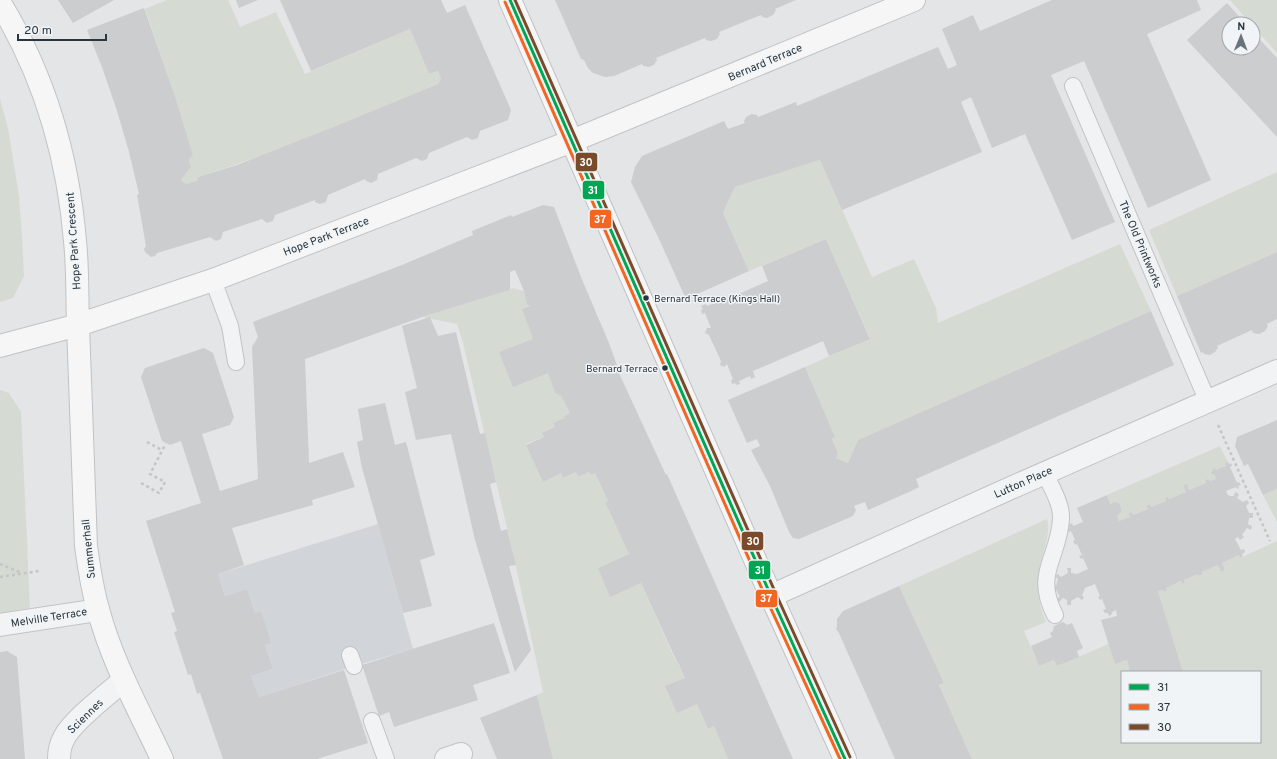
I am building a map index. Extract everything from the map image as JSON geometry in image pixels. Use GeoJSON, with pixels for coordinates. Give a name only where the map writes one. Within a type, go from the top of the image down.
{"type":"FeatureCollection","features":[{"type":"Feature","properties":{"kind":"main road"},"geometry":{"type":"LineString","coordinates":[[510,0],[771,596],[845,759]]}},
{"type":"Feature","properties":{"kind":"main road","name":"Bernard Terrace"},"geometry":{"type":"LineString","coordinates":[[572,141],[914,0]]}},
{"type":"Feature","properties":{"kind":"main road","name":"Hope Park Crescent"},"geometry":{"type":"LineString","coordinates":[[0,3],[9,17],[34,68],[54,124],[61,152],[68,186],[75,241],[78,325]]}},
{"type":"Feature","properties":{"kind":"main road","name":"Hope Park Terrace"},"geometry":{"type":"LineString","coordinates":[[0,346],[78,325],[213,280],[572,141]]}},
{"type":"Feature","properties":{"kind":"main road","name":"Summerhall"},"geometry":{"type":"LineString","coordinates":[[78,325],[86,546],[92,582],[98,610],[111,649],[124,680],[162,759]]}},
{"type":"Feature","properties":{"kind":"street","name":"Lutton Place"},"geometry":{"type":"LineString","coordinates":[[771,596],[1277,371]]}},
{"type":"Feature","properties":{"kind":"street","name":"Melville Terrace"},"geometry":{"type":"LineString","coordinates":[[0,625],[98,610]]}},
{"type":"Feature","properties":{"kind":"street","name":"Sciennes"},"geometry":{"type":"LineString","coordinates":[[58,759],[60,747],[64,737],[78,721],[124,680]]}},
{"type":"Feature","properties":{"kind":"lane","name":"The Old Printworks"},"geometry":{"type":"LineString","coordinates":[[1073,86],[1208,402]]}},
{"type":"Feature","properties":{"kind":"lane"},"geometry":{"type":"LineString","coordinates":[[213,280],[230,326],[236,362]]}},
{"type":"Feature","properties":{"kind":"lane"},"geometry":{"type":"LineString","coordinates":[[1045,473],[1061,512],[1060,527],[1049,564],[1046,584],[1048,599],[1055,615]]}},
{"type":"Feature","properties":{"kind":"lane"},"geometry":{"type":"LineString","coordinates":[[372,721],[386,759]]}},
{"type":"Feature","properties":{"kind":"path"},"geometry":{"type":"LineString","coordinates":[[1208,402],[1270,541]]}},
{"type":"Feature","properties":{"kind":"path"},"geometry":{"type":"LineString","coordinates":[[147,442],[162,450]]}},
{"type":"Feature","properties":{"kind":"path"},"geometry":{"type":"LineString","coordinates":[[141,483],[159,493],[165,482],[150,474],[165,445]]}},
{"type":"Feature","properties":{"kind":"path"},"geometry":{"type":"LineString","coordinates":[[0,564],[22,573]]}},
{"type":"Feature","properties":{"kind":"path"},"geometry":{"type":"LineString","coordinates":[[0,577],[39,571]]}},
{"type":"Feature","properties":{"kind":"shaded area"},"geometry":{"type":"Polygon","coordinates":[[[167,0],[228,0],[240,27],[276,12],[305,74],[410,29],[429,74],[438,71],[441,79],[438,84],[349,121],[289,145],[198,177],[197,181],[186,184],[181,180],[191,167],[189,160],[193,155],[175,96],[145,9],[167,0]]]}},
{"type":"Feature","properties":{"kind":"shaded area"},"geometry":{"type":"Polygon","coordinates":[[[1230,0],[1277,0],[1277,53],[1261,35],[1261,16],[1244,16],[1230,0]]]}},
{"type":"Feature","properties":{"kind":"shaded area"},"geometry":{"type":"Polygon","coordinates":[[[0,99],[8,128],[19,196],[24,276],[13,298],[0,302],[0,99]]]}},
{"type":"Feature","properties":{"kind":"shaded area"},"geometry":{"type":"Polygon","coordinates":[[[820,160],[872,277],[914,259],[936,308],[938,323],[1120,244],[1151,311],[858,440],[848,463],[836,458],[838,453],[832,439],[835,437],[805,367],[870,338],[826,239],[749,271],[723,213],[735,187],[820,160]]]}},
{"type":"Feature","properties":{"kind":"shaded area"},"geometry":{"type":"Polygon","coordinates":[[[1277,172],[1277,252],[1177,296],[1149,230],[1277,172]]]}},
{"type":"Feature","properties":{"kind":"shaded area"},"geometry":{"type":"Polygon","coordinates":[[[512,288],[524,291],[530,306],[522,309],[533,339],[500,352],[548,373],[555,393],[561,396],[570,413],[564,416],[565,418],[555,427],[543,433],[544,437],[526,444],[543,482],[561,473],[563,478],[576,472],[578,477],[589,472],[591,475],[595,473],[608,501],[605,502],[629,554],[598,568],[610,596],[641,583],[676,662],[678,662],[685,678],[666,687],[677,712],[697,704],[708,729],[714,726],[728,759],[553,759],[537,695],[543,692],[513,553],[463,343],[457,324],[422,317],[510,290],[512,288]]]}},
{"type":"Feature","properties":{"kind":"shaded area"},"geometry":{"type":"Polygon","coordinates":[[[0,390],[9,393],[21,412],[30,608],[0,613],[0,390]]]}},
{"type":"Feature","properties":{"kind":"shaded area"},"geometry":{"type":"Polygon","coordinates":[[[1220,446],[1228,462],[1226,466],[1216,470],[1215,468],[1212,469],[1212,475],[1214,474],[1216,479],[1210,481],[1208,479],[1205,480],[1206,483],[1189,490],[1187,484],[1183,485],[1186,492],[1169,499],[1168,497],[1165,498],[1166,501],[1151,507],[1150,504],[1147,506],[1148,509],[1133,515],[1132,512],[1129,514],[1130,517],[1119,521],[1117,516],[1120,513],[1121,507],[1119,503],[1115,502],[1110,504],[1107,495],[1220,446]]]}},
{"type":"Feature","properties":{"kind":"shaded area"},"geometry":{"type":"Polygon","coordinates":[[[1277,489],[1277,522],[1263,495],[1277,489]]]}},
{"type":"Feature","properties":{"kind":"shaded area"},"geometry":{"type":"Polygon","coordinates":[[[1047,519],[1048,535],[1039,570],[1038,585],[1039,600],[1046,622],[1024,631],[1039,666],[1054,660],[1057,666],[1109,644],[1115,664],[1127,660],[1130,671],[1121,671],[1121,743],[1261,743],[1261,671],[1183,671],[1158,591],[1164,591],[1166,588],[1181,581],[1182,583],[1185,582],[1184,580],[1198,574],[1199,576],[1203,574],[1202,572],[1218,565],[1221,572],[1225,570],[1222,563],[1239,555],[1240,558],[1277,541],[1277,759],[972,759],[939,685],[944,683],[899,586],[1047,519]]]}},
{"type":"Feature","properties":{"kind":"shaded area"},"geometry":{"type":"Polygon","coordinates":[[[378,524],[413,649],[354,666],[259,697],[251,676],[273,669],[265,645],[261,611],[255,613],[247,589],[225,596],[218,574],[378,524]]]}},
{"type":"Feature","properties":{"kind":"building"},"geometry":{"type":"Polygon","coordinates":[[[58,0],[114,0],[73,23],[58,0]]]}},
{"type":"Feature","properties":{"kind":"building"},"geometry":{"type":"Polygon","coordinates":[[[236,0],[258,0],[239,8],[236,0]]]}},
{"type":"Feature","properties":{"kind":"building"},"geometry":{"type":"Polygon","coordinates":[[[280,0],[441,0],[447,13],[465,5],[511,110],[508,120],[480,131],[478,138],[472,140],[467,137],[429,153],[427,159],[422,161],[416,158],[378,174],[377,180],[371,183],[365,179],[328,195],[326,202],[320,204],[315,202],[315,200],[275,215],[273,221],[267,223],[262,219],[223,232],[221,239],[216,241],[210,237],[157,253],[155,256],[151,257],[145,252],[144,249],[146,246],[137,195],[139,194],[129,152],[102,67],[87,30],[144,8],[175,96],[193,155],[189,160],[191,167],[181,180],[186,184],[197,181],[198,177],[237,165],[438,84],[441,79],[438,71],[429,74],[410,29],[311,71],[280,0]]]}},
{"type":"Feature","properties":{"kind":"building"},"geometry":{"type":"Polygon","coordinates":[[[555,0],[796,0],[775,9],[776,10],[773,15],[767,18],[762,17],[761,15],[719,32],[720,34],[717,39],[711,41],[706,40],[705,38],[656,58],[657,60],[654,65],[649,67],[643,66],[642,64],[614,76],[605,77],[593,73],[588,68],[584,60],[581,59],[555,0]]]}},
{"type":"Feature","properties":{"kind":"building"},"geometry":{"type":"Polygon","coordinates":[[[1052,0],[1197,0],[1201,10],[1147,34],[1211,180],[1148,208],[1084,61],[1051,75],[1115,222],[1072,240],[1025,134],[992,148],[971,97],[961,102],[982,152],[842,210],[820,160],[735,187],[723,213],[749,271],[686,299],[631,182],[635,167],[642,156],[724,121],[728,129],[745,123],[744,121],[746,117],[752,114],[757,115],[758,117],[796,102],[797,106],[938,47],[948,69],[957,65],[942,29],[973,15],[980,31],[1052,0]]]}},
{"type":"Feature","properties":{"kind":"building"},"geometry":{"type":"Polygon","coordinates":[[[1227,3],[1239,16],[1221,16],[1221,56],[1261,56],[1261,41],[1277,58],[1277,137],[1187,40],[1227,3]]]}},
{"type":"Feature","properties":{"kind":"building"},"geometry":{"type":"Polygon","coordinates":[[[543,205],[554,207],[583,282],[609,343],[618,371],[666,475],[667,474],[793,759],[728,759],[714,726],[708,729],[697,704],[677,713],[665,686],[685,678],[641,583],[610,597],[598,568],[629,554],[605,502],[608,501],[595,473],[591,475],[589,472],[578,477],[576,472],[563,478],[561,473],[543,482],[526,445],[544,437],[542,433],[555,427],[553,423],[565,418],[564,416],[570,413],[561,396],[555,393],[548,373],[513,387],[499,352],[533,339],[522,309],[530,306],[527,304],[524,291],[515,270],[510,272],[510,290],[422,317],[305,359],[309,463],[343,452],[355,487],[312,500],[313,505],[232,528],[244,565],[218,574],[225,596],[247,589],[255,613],[261,611],[271,643],[265,645],[273,669],[251,676],[259,697],[344,670],[368,743],[317,759],[223,759],[200,693],[197,694],[191,674],[188,675],[174,632],[177,631],[171,613],[175,612],[146,521],[201,503],[181,441],[170,445],[162,441],[141,377],[145,368],[204,348],[213,353],[234,417],[230,425],[202,434],[220,491],[258,479],[252,347],[258,337],[253,322],[402,265],[473,235],[472,231],[511,215],[512,217],[543,205]]]}},
{"type":"Feature","properties":{"kind":"building"},"geometry":{"type":"Polygon","coordinates":[[[826,239],[870,339],[829,356],[823,341],[753,371],[755,377],[751,379],[750,376],[739,381],[740,384],[732,384],[731,380],[733,379],[727,364],[724,367],[720,365],[721,361],[709,335],[705,333],[707,328],[711,328],[705,313],[702,314],[701,310],[703,309],[701,306],[706,304],[707,306],[718,302],[717,299],[721,297],[723,301],[768,281],[762,266],[826,239]]]}},
{"type":"Feature","properties":{"kind":"building"},"geometry":{"type":"Polygon","coordinates":[[[1277,252],[1277,319],[1267,324],[1268,326],[1265,331],[1259,334],[1253,333],[1252,330],[1217,346],[1218,348],[1215,352],[1210,355],[1204,354],[1203,352],[1201,353],[1177,296],[1277,252]]]}},
{"type":"Feature","properties":{"kind":"building"},"geometry":{"type":"Polygon","coordinates":[[[1151,311],[1174,365],[916,479],[919,487],[909,492],[868,510],[865,502],[854,506],[856,510],[853,516],[799,539],[793,538],[789,532],[770,486],[751,450],[760,446],[757,439],[747,443],[728,400],[805,367],[835,437],[832,439],[838,453],[836,458],[848,463],[858,440],[1151,311]]]}},
{"type":"Feature","properties":{"kind":"building"},"geometry":{"type":"Polygon","coordinates":[[[430,317],[438,336],[456,332],[480,434],[485,433],[496,482],[490,484],[501,531],[507,529],[516,565],[509,566],[531,650],[515,672],[475,540],[451,434],[416,440],[405,392],[417,388],[402,326],[430,317]]]}},
{"type":"Feature","properties":{"kind":"building"},"geometry":{"type":"Polygon","coordinates":[[[385,403],[395,445],[406,442],[435,555],[420,560],[432,606],[403,613],[362,468],[357,442],[363,440],[358,409],[385,403]]]}},
{"type":"Feature","properties":{"kind":"building"},"geometry":{"type":"Polygon","coordinates":[[[1277,420],[1277,489],[1263,495],[1248,464],[1244,466],[1235,446],[1237,437],[1277,420]]]}},
{"type":"Feature","properties":{"kind":"building"},"geometry":{"type":"Polygon","coordinates":[[[1225,463],[1231,463],[1232,466],[1230,467],[1237,483],[1239,482],[1241,485],[1238,486],[1239,488],[1237,489],[1236,487],[1226,491],[1228,495],[1234,496],[1235,492],[1239,494],[1237,498],[1243,502],[1247,500],[1249,503],[1246,506],[1249,513],[1253,513],[1253,518],[1249,518],[1248,524],[1252,526],[1251,530],[1247,528],[1242,535],[1244,537],[1240,540],[1238,537],[1235,539],[1241,550],[1244,549],[1245,552],[1242,554],[1243,556],[1240,558],[1239,555],[1222,563],[1225,570],[1221,572],[1218,565],[1202,572],[1203,574],[1199,576],[1198,574],[1184,580],[1185,582],[1182,584],[1181,581],[1166,588],[1167,590],[1164,592],[1163,590],[1158,591],[1183,671],[1130,671],[1127,660],[1115,664],[1101,620],[1117,616],[1116,610],[1109,616],[1108,613],[1105,613],[1103,610],[1106,609],[1102,599],[1100,600],[1098,597],[1100,596],[1095,584],[1085,588],[1082,595],[1084,598],[1082,600],[1078,597],[1071,601],[1071,605],[1067,605],[1067,600],[1063,598],[1059,602],[1056,600],[1060,596],[1056,590],[1051,590],[1051,586],[1056,586],[1058,579],[1055,576],[1058,574],[1061,577],[1068,573],[1067,568],[1071,568],[1071,573],[1077,574],[1088,569],[1083,558],[1081,559],[1079,556],[1082,555],[1077,544],[1075,545],[1073,541],[1075,540],[1071,531],[1069,532],[1067,529],[1070,528],[1068,525],[1072,523],[1073,526],[1083,522],[1077,508],[1107,495],[1110,504],[1115,502],[1119,503],[1121,507],[1121,512],[1117,516],[1119,521],[1130,517],[1128,514],[1132,512],[1133,515],[1148,509],[1146,506],[1150,504],[1151,507],[1166,501],[1165,498],[1168,497],[1169,499],[1186,492],[1183,485],[1187,484],[1189,490],[1206,483],[1205,480],[1208,479],[1210,481],[1216,479],[1214,474],[1212,475],[1212,469],[1215,468],[1216,470],[1226,466],[1225,463]]]}},
{"type":"Feature","properties":{"kind":"building"},"geometry":{"type":"Polygon","coordinates":[[[899,586],[944,683],[939,685],[972,759],[895,759],[837,631],[837,619],[843,611],[899,586]]]}},
{"type":"Feature","properties":{"kind":"building"},"geometry":{"type":"Polygon","coordinates":[[[1063,622],[1067,625],[1072,623],[1083,648],[1077,651],[1079,657],[1057,666],[1054,660],[1039,666],[1031,646],[1052,637],[1050,633],[1053,631],[1054,626],[1063,622]]]}},
{"type":"Feature","properties":{"kind":"building"},"geometry":{"type":"Polygon","coordinates":[[[494,623],[510,673],[473,685],[478,700],[394,727],[389,712],[379,716],[362,665],[494,623]]]}},
{"type":"Feature","properties":{"kind":"building"},"geometry":{"type":"Polygon","coordinates":[[[7,651],[17,657],[25,759],[0,759],[0,652],[7,651]]]}},
{"type":"Feature","properties":{"kind":"building"},"geometry":{"type":"Polygon","coordinates":[[[537,695],[553,759],[497,759],[480,718],[537,695]]]}},
{"type":"Feature","properties":{"kind":"transit line","name":"31"},"geometry":{"type":"LineString","coordinates":[[510,0],[771,596],[845,759]]}},
{"type":"Feature","properties":{"kind":"transit line","name":"30"},"geometry":{"type":"LineString","coordinates":[[515,0],[776,594],[850,757]]}},
{"type":"Feature","properties":{"kind":"transit line","name":"37"},"geometry":{"type":"LineString","coordinates":[[505,2],[766,598],[840,759]]}},
{"type":"Feature","properties":{"kind":"place","name":"Bernard Terrace (Kings Hall)"},"geometry":{"type":"Point","coordinates":[646,298]}},
{"type":"Feature","properties":{"kind":"place","name":"Bernard Terrace"},"geometry":{"type":"Point","coordinates":[665,368]}}]}
